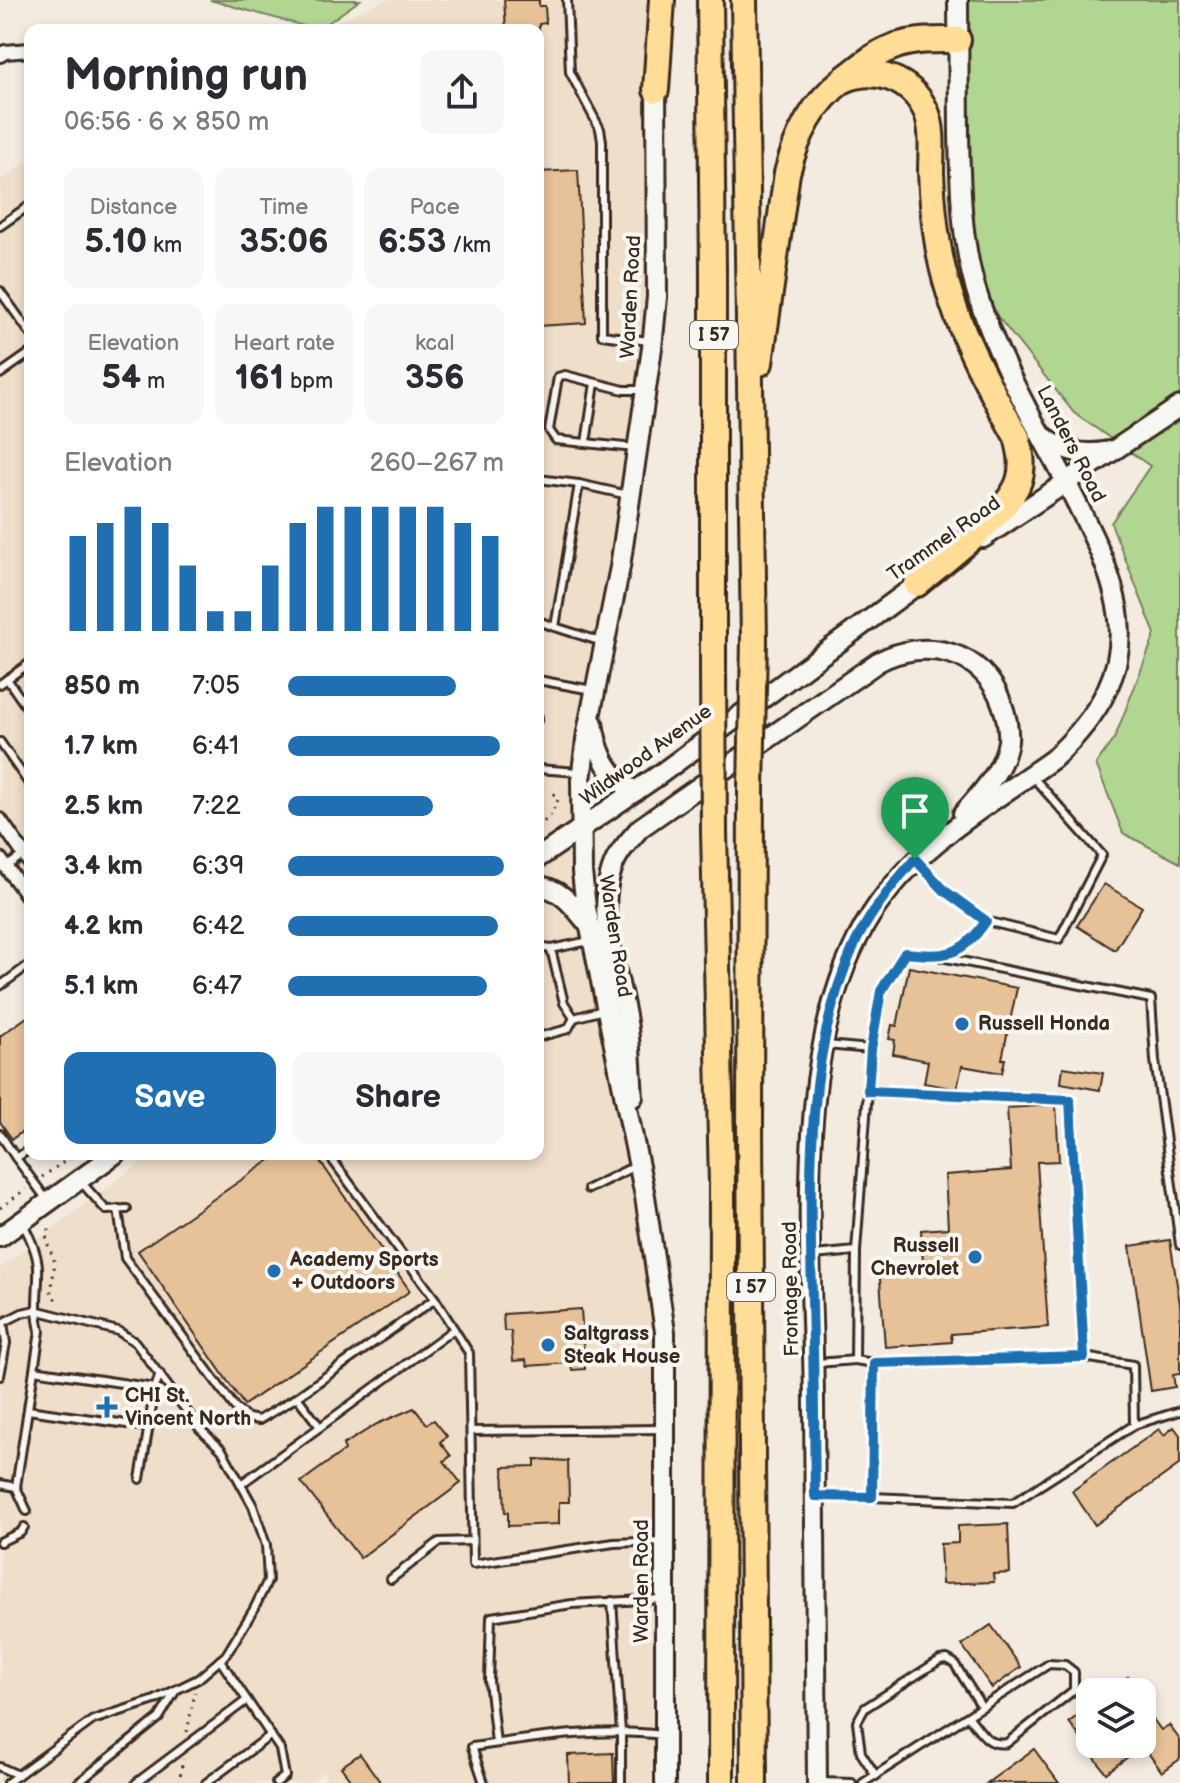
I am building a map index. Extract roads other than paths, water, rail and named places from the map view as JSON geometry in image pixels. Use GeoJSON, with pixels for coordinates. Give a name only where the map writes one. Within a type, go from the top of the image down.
{"type":"FeatureCollection","features":[{"type":"Feature","properties":{"kind":"highway"},"geometry":{"type":"LineString","coordinates":[[656,90],[662,0]]}},
{"type":"Feature","properties":{"kind":"highway","name":"I 57"},"geometry":{"type":"LineString","coordinates":[[710,0],[714,832],[722,1184],[721,1783]]}},
{"type":"Feature","properties":{"kind":"highway","name":"I 57"},"geometry":{"type":"LineString","coordinates":[[744,0],[754,641],[750,1122],[754,1783]]}},
{"type":"Feature","properties":{"kind":"highway"},"geometry":{"type":"LineString","coordinates":[[751,424],[787,173],[794,148],[809,117],[827,92],[878,53],[919,41],[958,40]]}},
{"type":"Feature","properties":{"kind":"highway"},"geometry":{"type":"LineString","coordinates":[[844,80],[870,73],[887,76],[917,97],[927,112],[932,154],[933,211],[946,285],[971,349],[1017,437],[1022,453],[1020,480],[1007,504],[917,584]]}},
{"type":"Feature","properties":{"kind":"main road","name":"Warden Road"},"geometry":{"type":"LineString","coordinates":[[656,0],[658,245],[653,341],[631,495],[582,772],[582,872],[590,933],[655,1250],[665,1332],[665,1783]]}},
{"type":"Feature","properties":{"kind":"main road","name":"Landers Road"},"geometry":{"type":"LineString","coordinates":[[946,835],[1053,759],[1087,724],[1114,672],[1119,647],[1118,604],[1104,557],[1010,373],[976,289],[963,215],[958,0]]}},
{"type":"Feature","properties":{"kind":"main road","name":"Trammel Road"},"geometry":{"type":"LineString","coordinates":[[739,716],[917,584],[1180,406]]}},
{"type":"Feature","properties":{"kind":"main road"},"geometry":{"type":"LineString","coordinates":[[1042,436],[1065,450],[1080,453],[1111,450]]}},
{"type":"Feature","properties":{"kind":"main road"},"geometry":{"type":"LineString","coordinates":[[638,1165],[628,1024],[607,918],[606,892],[612,867],[624,846],[640,828],[878,662],[897,652],[936,649],[956,655],[986,678],[999,695],[1006,717],[1008,740],[1000,766],[987,786],[946,835]]}},
{"type":"Feature","properties":{"kind":"main road"},"geometry":{"type":"LineString","coordinates":[[592,711],[596,741],[613,776],[620,784],[636,791]]}},
{"type":"Feature","properties":{"kind":"main road","name":"Wildwood Avenue"},"geometry":{"type":"LineString","coordinates":[[544,850],[636,791],[739,716]]}},
{"type":"Feature","properties":{"kind":"main road","name":"Frontage Road"},"geometry":{"type":"LineString","coordinates":[[817,1783],[811,1255],[813,1135],[822,1045],[854,946],[892,885],[915,859],[946,835]]}},
{"type":"Feature","properties":{"kind":"main road"},"geometry":{"type":"LineString","coordinates":[[544,886],[566,897],[590,933]]}},
{"type":"Feature","properties":{"kind":"main road"},"geometry":{"type":"LineString","coordinates":[[8,1226],[49,1202],[107,1160]]}},
{"type":"Feature","properties":{"kind":"street"},"geometry":{"type":"LineString","coordinates":[[0,55],[24,50]]}},
{"type":"Feature","properties":{"kind":"street"},"geometry":{"type":"LineString","coordinates":[[0,820],[24,851]]}},
{"type":"Feature","properties":{"kind":"street"},"geometry":{"type":"LineString","coordinates":[[3,863],[24,891]]}},
{"type":"Feature","properties":{"kind":"lane"},"geometry":{"type":"LineString","coordinates":[[567,0],[570,72],[600,129],[602,141],[602,335],[653,341]]}},
{"type":"Feature","properties":{"kind":"lane"},"geometry":{"type":"LineString","coordinates":[[0,226],[24,209]]}},
{"type":"Feature","properties":{"kind":"lane"},"geometry":{"type":"LineString","coordinates":[[0,291],[24,325]]}},
{"type":"Feature","properties":{"kind":"lane"},"geometry":{"type":"LineString","coordinates":[[0,374],[24,357]]}},
{"type":"Feature","properties":{"kind":"lane"},"geometry":{"type":"LineString","coordinates":[[638,448],[556,440],[549,430],[558,377],[565,375],[624,390],[646,390]]}},
{"type":"Feature","properties":{"kind":"lane"},"geometry":{"type":"LineString","coordinates":[[586,443],[595,383]]}},
{"type":"Feature","properties":{"kind":"lane"},"geometry":{"type":"LineString","coordinates":[[544,480],[631,495]]}},
{"type":"Feature","properties":{"kind":"lane"},"geometry":{"type":"LineString","coordinates":[[555,627],[579,484]]}},
{"type":"Feature","properties":{"kind":"lane"},"geometry":{"type":"LineString","coordinates":[[544,623],[605,643]]}},
{"type":"Feature","properties":{"kind":"lane"},"geometry":{"type":"LineString","coordinates":[[0,684],[24,667]]}},
{"type":"Feature","properties":{"kind":"lane"},"geometry":{"type":"LineString","coordinates":[[7,679],[24,703]]}},
{"type":"Feature","properties":{"kind":"lane"},"geometry":{"type":"LineString","coordinates":[[544,681],[596,691]]}},
{"type":"Feature","properties":{"kind":"lane"},"geometry":{"type":"LineString","coordinates":[[0,742],[24,776]]}},
{"type":"Feature","properties":{"kind":"lane"},"geometry":{"type":"LineString","coordinates":[[544,769],[582,772]]}},
{"type":"Feature","properties":{"kind":"lane"},"geometry":{"type":"LineString","coordinates":[[915,859],[945,891],[986,921],[1059,939],[1102,855],[1031,775]]}},
{"type":"Feature","properties":{"kind":"lane"},"geometry":{"type":"LineString","coordinates":[[3,863],[24,857]]}},
{"type":"Feature","properties":{"kind":"lane"},"geometry":{"type":"LineString","coordinates":[[941,957],[973,940],[986,921]]}},
{"type":"Feature","properties":{"kind":"lane"},"geometry":{"type":"LineString","coordinates":[[544,948],[551,949],[590,933]]}},
{"type":"Feature","properties":{"kind":"lane"},"geometry":{"type":"LineString","coordinates":[[551,949],[564,1003],[574,1018]]}},
{"type":"Feature","properties":{"kind":"lane"},"geometry":{"type":"LineString","coordinates":[[855,1360],[856,1251],[871,1049],[881,991],[905,953],[941,957],[1151,999],[1155,1060],[1180,1245]]}},
{"type":"Feature","properties":{"kind":"lane"},"geometry":{"type":"LineString","coordinates":[[0,986],[24,968]]}},
{"type":"Feature","properties":{"kind":"lane"},"geometry":{"type":"LineString","coordinates":[[544,1035],[568,1029],[574,1018],[605,1009]]}},
{"type":"Feature","properties":{"kind":"lane"},"geometry":{"type":"LineString","coordinates":[[822,1045],[871,1049]]}},
{"type":"Feature","properties":{"kind":"lane"},"geometry":{"type":"LineString","coordinates":[[868,1091],[1070,1100],[1084,1357]]}},
{"type":"Feature","properties":{"kind":"lane"},"geometry":{"type":"LineString","coordinates":[[0,1134],[49,1202]]}},
{"type":"Feature","properties":{"kind":"lane"},"geometry":{"type":"LineString","coordinates":[[16,1158],[24,1153]]}},
{"type":"Feature","properties":{"kind":"lane"},"geometry":{"type":"LineString","coordinates":[[332,1160],[435,1299],[469,1353],[473,1564],[614,1543],[664,1541]]}},
{"type":"Feature","properties":{"kind":"lane"},"geometry":{"type":"LineString","coordinates":[[588,1189],[638,1165]]}},
{"type":"Feature","properties":{"kind":"lane"},"geometry":{"type":"LineString","coordinates":[[79,1180],[106,1210],[127,1209]]}},
{"type":"Feature","properties":{"kind":"lane"},"geometry":{"type":"LineString","coordinates":[[118,1209],[125,1258],[236,1409],[248,1418],[259,1420],[297,1397],[435,1299]]}},
{"type":"Feature","properties":{"kind":"lane"},"geometry":{"type":"LineString","coordinates":[[8,1226],[34,1246],[38,1265],[35,1310],[40,1331],[16,1487],[27,1511]]}},
{"type":"Feature","properties":{"kind":"lane"},"geometry":{"type":"LineString","coordinates":[[811,1255],[856,1251]]}},
{"type":"Feature","properties":{"kind":"lane"},"geometry":{"type":"LineString","coordinates":[[0,1376],[6,1343],[2,1323],[22,1313],[35,1310],[118,1331],[135,1342],[200,1429],[222,1450],[253,1506],[266,1545],[268,1580],[226,1655],[198,1679],[155,1700],[93,1720],[7,1783]]}},
{"type":"Feature","properties":{"kind":"lane"},"geometry":{"type":"LineString","coordinates":[[241,1484],[454,1329]]}},
{"type":"Feature","properties":{"kind":"lane"},"geometry":{"type":"LineString","coordinates":[[814,1363],[1084,1357],[1133,1365],[1134,1425]]}},
{"type":"Feature","properties":{"kind":"lane"},"geometry":{"type":"LineString","coordinates":[[872,1497],[874,1363]]}},
{"type":"Feature","properties":{"kind":"lane"},"geometry":{"type":"LineString","coordinates":[[34,1370],[155,1388]]}},
{"type":"Feature","properties":{"kind":"lane"},"geometry":{"type":"LineString","coordinates":[[140,1479],[160,1374]]}},
{"type":"Feature","properties":{"kind":"lane"},"geometry":{"type":"LineString","coordinates":[[297,1397],[320,1427]]}},
{"type":"Feature","properties":{"kind":"lane"},"geometry":{"type":"LineString","coordinates":[[28,1410],[148,1427]]}},
{"type":"Feature","properties":{"kind":"lane"},"geometry":{"type":"LineString","coordinates":[[815,1496],[1013,1503],[1134,1425],[1180,1411]]}},
{"type":"Feature","properties":{"kind":"lane"},"geometry":{"type":"LineString","coordinates":[[471,1431],[664,1429]]}},
{"type":"Feature","properties":{"kind":"lane"},"geometry":{"type":"LineString","coordinates":[[0,1484],[16,1487]]}},
{"type":"Feature","properties":{"kind":"lane"},"geometry":{"type":"LineString","coordinates":[[0,1542],[21,1532],[24,1527]]}},
{"type":"Feature","properties":{"kind":"lane"},"geometry":{"type":"LineString","coordinates":[[391,1579],[439,1542],[471,1541]]}},
{"type":"Feature","properties":{"kind":"lane"},"geometry":{"type":"LineString","coordinates":[[496,1743],[489,1681],[491,1617],[572,1604],[664,1599]]}},
{"type":"Feature","properties":{"kind":"lane"},"geometry":{"type":"LineString","coordinates":[[612,1601],[621,1733],[621,1783]]}},
{"type":"Feature","properties":{"kind":"lane"},"geometry":{"type":"LineString","coordinates":[[876,1776],[861,1753],[857,1738],[857,1722],[865,1708],[940,1660],[947,1659],[954,1663],[982,1707]]}},
{"type":"Feature","properties":{"kind":"lane"},"geometry":{"type":"LineString","coordinates":[[220,1660],[280,1749],[285,1776],[276,1783]]}},
{"type":"Feature","properties":{"kind":"lane"},"geometry":{"type":"LineString","coordinates":[[863,1783],[1049,1664],[1065,1665],[1074,1672],[1074,1690],[1007,1743],[996,1745],[987,1740],[968,1716]]}},
{"type":"Feature","properties":{"kind":"lane"},"geometry":{"type":"LineString","coordinates":[[78,1783],[159,1718],[176,1690]]}},
{"type":"Feature","properties":{"kind":"lane"},"geometry":{"type":"LineString","coordinates":[[136,1783],[247,1700]]}},
{"type":"Feature","properties":{"kind":"lane"},"geometry":{"type":"LineString","coordinates":[[206,1783],[271,1735]]}},
{"type":"Feature","properties":{"kind":"lane"},"geometry":{"type":"LineString","coordinates":[[484,1783],[472,1747],[548,1736],[665,1735]]}},
{"type":"Feature","properties":{"kind":"lane"},"geometry":{"type":"LineString","coordinates":[[0,1767],[18,1775]]}},
{"type":"Feature","properties":{"kind":"lane"},"geometry":{"type":"LineString","coordinates":[[817,1783],[852,1783]]}},
{"type":"Feature","properties":{"kind":"place","name":"Russell Honda"},"geometry":{"type":"Point","coordinates":[962,1024]}},
{"type":"Feature","properties":{"kind":"place","name":"Russell Chevrolet"},"geometry":{"type":"Point","coordinates":[975,1257]}},
{"type":"Feature","properties":{"kind":"place","name":"Academy Sports + Outdoors"},"geometry":{"type":"Point","coordinates":[274,1271]}},
{"type":"Feature","properties":{"kind":"place","name":"Saltgrass Steak House"},"geometry":{"type":"Point","coordinates":[548,1345]}},
{"type":"Feature","properties":{"kind":"place","name":"CHI St. Vincent North"},"geometry":{"type":"Point","coordinates":[107,1407]}}]}
